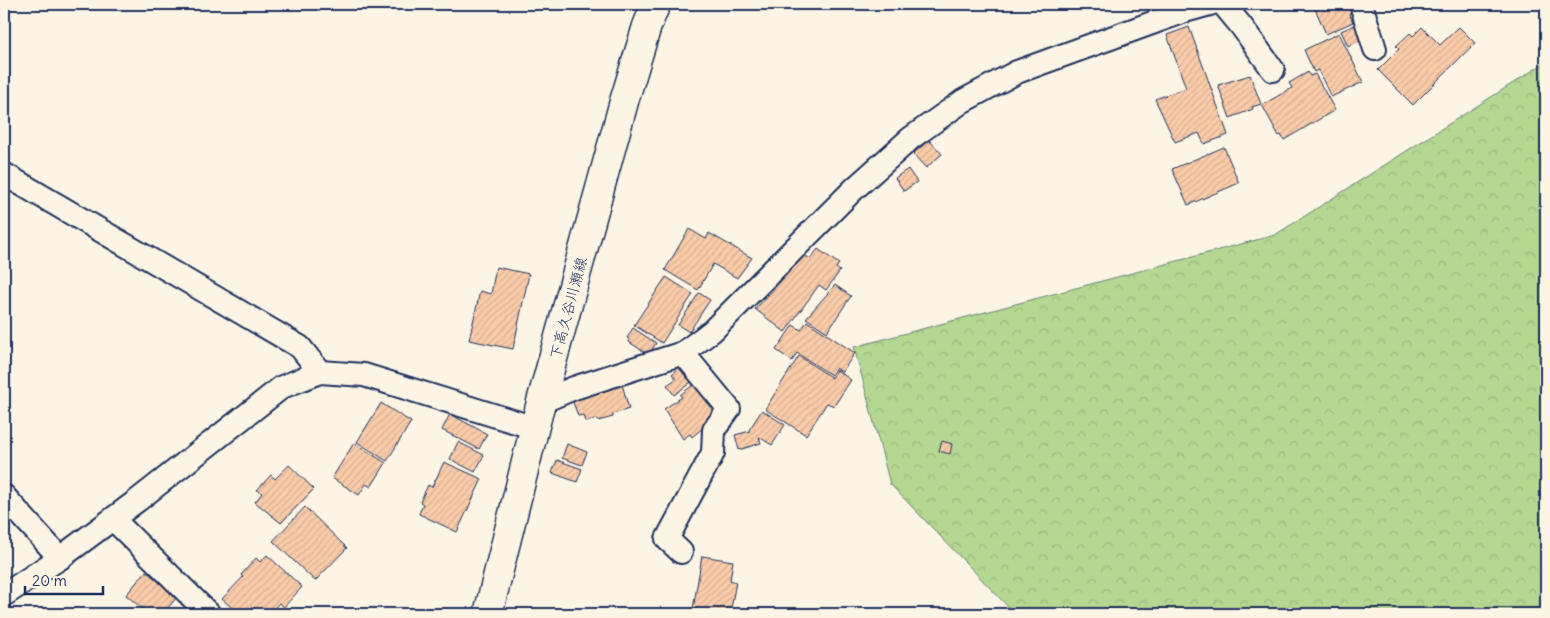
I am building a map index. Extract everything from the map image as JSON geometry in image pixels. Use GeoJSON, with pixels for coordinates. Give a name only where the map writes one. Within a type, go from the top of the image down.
{"type":"FeatureCollection","features":[{"type":"Feature","properties":{"kind":"main road","name":"下高久谷川瀬線"},"geometry":{"type":"LineString","coordinates":[[488,614],[538,415],[625,98],[647,26],[656,4]]}},
{"type":"Feature","properties":{"kind":"street"},"geometry":{"type":"LineString","coordinates":[[4,595],[60,558],[113,519],[282,387],[320,372],[364,375],[538,415],[574,388],[683,353],[712,331],[854,189],[911,138],[963,101],[1017,72],[1184,10],[1210,4]]}},
{"type":"Feature","properties":{"kind":"street"},"geometry":{"type":"LineString","coordinates":[[1223,4],[1274,70]]}},
{"type":"Feature","properties":{"kind":"street"},"geometry":{"type":"LineString","coordinates":[[1362,4],[1375,49]]}},
{"type":"Feature","properties":{"kind":"street"},"geometry":{"type":"LineString","coordinates":[[4,174],[300,347],[320,372]]}},
{"type":"Feature","properties":{"kind":"street"},"geometry":{"type":"LineString","coordinates":[[681,552],[667,539],[713,452],[714,430],[729,409],[683,353]]}},
{"type":"Feature","properties":{"kind":"street"},"geometry":{"type":"LineString","coordinates":[[4,496],[60,558]]}},
{"type":"Feature","properties":{"kind":"street"},"geometry":{"type":"LineString","coordinates":[[113,519],[209,614]]}},
{"type":"Feature","properties":{"kind":"green space"},"geometry":{"type":"Polygon","coordinates":[[[1546,62],[1546,614],[1015,614],[890,484],[854,347],[1275,235],[1546,62]]]}},
{"type":"Feature","properties":{"kind":"building"},"geometry":{"type":"Polygon","coordinates":[[[1313,4],[1353,4],[1356,11],[1349,14],[1353,22],[1326,34],[1313,4]]]}},
{"type":"Feature","properties":{"kind":"building"},"geometry":{"type":"Polygon","coordinates":[[[1357,24],[1364,39],[1348,46],[1341,31],[1357,24]]]}},
{"type":"Feature","properties":{"kind":"building"},"geometry":{"type":"Polygon","coordinates":[[[1189,27],[1228,135],[1204,144],[1199,133],[1175,142],[1155,99],[1186,88],[1167,35],[1189,27]]]}},
{"type":"Feature","properties":{"kind":"building"},"geometry":{"type":"Polygon","coordinates":[[[1422,27],[1440,45],[1459,27],[1475,43],[1413,105],[1378,70],[1399,49],[1396,46],[1410,33],[1413,36],[1422,27]]]}},
{"type":"Feature","properties":{"kind":"building"},"geometry":{"type":"Polygon","coordinates":[[[1339,33],[1363,82],[1331,97],[1318,70],[1314,72],[1304,50],[1339,33]]]}},
{"type":"Feature","properties":{"kind":"building"},"geometry":{"type":"Polygon","coordinates":[[[1308,72],[1310,76],[1315,74],[1335,110],[1284,140],[1281,135],[1279,136],[1262,105],[1292,88],[1289,83],[1308,72]]]}},
{"type":"Feature","properties":{"kind":"building"},"geometry":{"type":"Polygon","coordinates":[[[1250,75],[1261,104],[1230,118],[1218,85],[1250,75]]]}},
{"type":"Feature","properties":{"kind":"building"},"geometry":{"type":"Polygon","coordinates":[[[929,140],[942,154],[926,168],[913,154],[929,140]]]}},
{"type":"Feature","properties":{"kind":"building"},"geometry":{"type":"Polygon","coordinates":[[[1224,147],[1239,183],[1188,205],[1172,169],[1224,147]]]}},
{"type":"Feature","properties":{"kind":"building"},"geometry":{"type":"Polygon","coordinates":[[[908,169],[917,182],[904,191],[895,178],[908,169]]]}},
{"type":"Feature","properties":{"kind":"building"},"geometry":{"type":"Polygon","coordinates":[[[689,229],[706,239],[709,233],[752,258],[737,278],[713,264],[698,290],[665,270],[689,229]]]}},
{"type":"Feature","properties":{"kind":"building"},"geometry":{"type":"Polygon","coordinates":[[[818,249],[839,264],[836,268],[840,271],[826,290],[819,285],[785,332],[755,309],[805,255],[810,259],[818,249]]]}},
{"type":"Feature","properties":{"kind":"building"},"geometry":{"type":"Polygon","coordinates":[[[496,267],[529,274],[513,349],[469,340],[480,291],[491,294],[496,267]]]}},
{"type":"Feature","properties":{"kind":"building"},"geometry":{"type":"Polygon","coordinates":[[[666,277],[693,294],[662,343],[634,325],[666,277]]]}},
{"type":"Feature","properties":{"kind":"building"},"geometry":{"type":"Polygon","coordinates":[[[835,285],[851,296],[827,332],[806,318],[835,285]]]}},
{"type":"Feature","properties":{"kind":"building"},"geometry":{"type":"Polygon","coordinates":[[[699,293],[710,300],[689,332],[678,325],[699,293]]]}},
{"type":"Feature","properties":{"kind":"building"},"geometry":{"type":"Polygon","coordinates":[[[807,321],[855,353],[842,372],[836,368],[831,375],[797,353],[792,361],[776,350],[793,325],[801,330],[807,321]]]}},
{"type":"Feature","properties":{"kind":"building"},"geometry":{"type":"Polygon","coordinates":[[[633,328],[656,343],[649,355],[629,342],[630,340],[627,338],[633,328]]]}},
{"type":"Feature","properties":{"kind":"building"},"geometry":{"type":"Polygon","coordinates":[[[799,356],[832,378],[837,370],[851,380],[834,406],[827,403],[806,435],[765,409],[799,356]]]}},
{"type":"Feature","properties":{"kind":"building"},"geometry":{"type":"Polygon","coordinates":[[[683,365],[694,380],[674,395],[667,385],[676,379],[672,374],[683,365]]]}},
{"type":"Feature","properties":{"kind":"building"},"geometry":{"type":"Polygon","coordinates":[[[697,382],[721,413],[692,437],[690,434],[683,439],[664,409],[682,397],[680,395],[697,382]]]}},
{"type":"Feature","properties":{"kind":"building"},"geometry":{"type":"Polygon","coordinates":[[[622,384],[629,409],[613,414],[613,417],[598,421],[597,419],[586,422],[584,415],[578,416],[572,399],[622,384]]]}},
{"type":"Feature","properties":{"kind":"building"},"geometry":{"type":"Polygon","coordinates":[[[381,403],[411,422],[387,461],[357,442],[381,403]]]}},
{"type":"Feature","properties":{"kind":"building"},"geometry":{"type":"Polygon","coordinates":[[[762,410],[785,425],[772,445],[759,437],[761,443],[739,450],[735,435],[750,431],[762,410]]]}},
{"type":"Feature","properties":{"kind":"building"},"geometry":{"type":"Polygon","coordinates":[[[450,414],[487,434],[479,449],[442,430],[450,414]]]}},
{"type":"Feature","properties":{"kind":"building"},"geometry":{"type":"Polygon","coordinates":[[[942,441],[952,444],[950,454],[939,451],[942,441]]]}},
{"type":"Feature","properties":{"kind":"building"},"geometry":{"type":"Polygon","coordinates":[[[458,442],[484,455],[475,472],[450,459],[458,442]]]}},
{"type":"Feature","properties":{"kind":"building"},"geometry":{"type":"Polygon","coordinates":[[[354,443],[386,463],[371,487],[366,484],[359,495],[332,478],[354,443]]]}},
{"type":"Feature","properties":{"kind":"building"},"geometry":{"type":"Polygon","coordinates":[[[567,444],[587,452],[582,465],[562,458],[567,444]]]}},
{"type":"Feature","properties":{"kind":"building"},"geometry":{"type":"Polygon","coordinates":[[[557,460],[582,469],[577,482],[552,473],[557,460]]]}},
{"type":"Feature","properties":{"kind":"building"},"geometry":{"type":"Polygon","coordinates":[[[444,462],[482,479],[457,532],[419,514],[423,504],[420,502],[428,485],[432,487],[444,462]]]}},
{"type":"Feature","properties":{"kind":"building"},"geometry":{"type":"Polygon","coordinates":[[[289,465],[314,489],[281,523],[255,502],[262,493],[257,490],[271,475],[275,479],[289,465]]]}},
{"type":"Feature","properties":{"kind":"building"},"geometry":{"type":"Polygon","coordinates":[[[305,507],[347,548],[315,581],[273,541],[305,507]]]}},
{"type":"Feature","properties":{"kind":"building"},"geometry":{"type":"Polygon","coordinates":[[[267,555],[302,587],[284,607],[279,603],[269,614],[239,614],[222,599],[243,577],[241,575],[256,558],[260,562],[267,555]]]}},
{"type":"Feature","properties":{"kind":"building"},"geometry":{"type":"Polygon","coordinates":[[[702,556],[733,561],[730,580],[736,582],[730,614],[693,609],[702,556]]]}},
{"type":"Feature","properties":{"kind":"building"},"geometry":{"type":"Polygon","coordinates":[[[146,571],[177,597],[163,614],[149,614],[126,595],[146,571]]]}}]}
